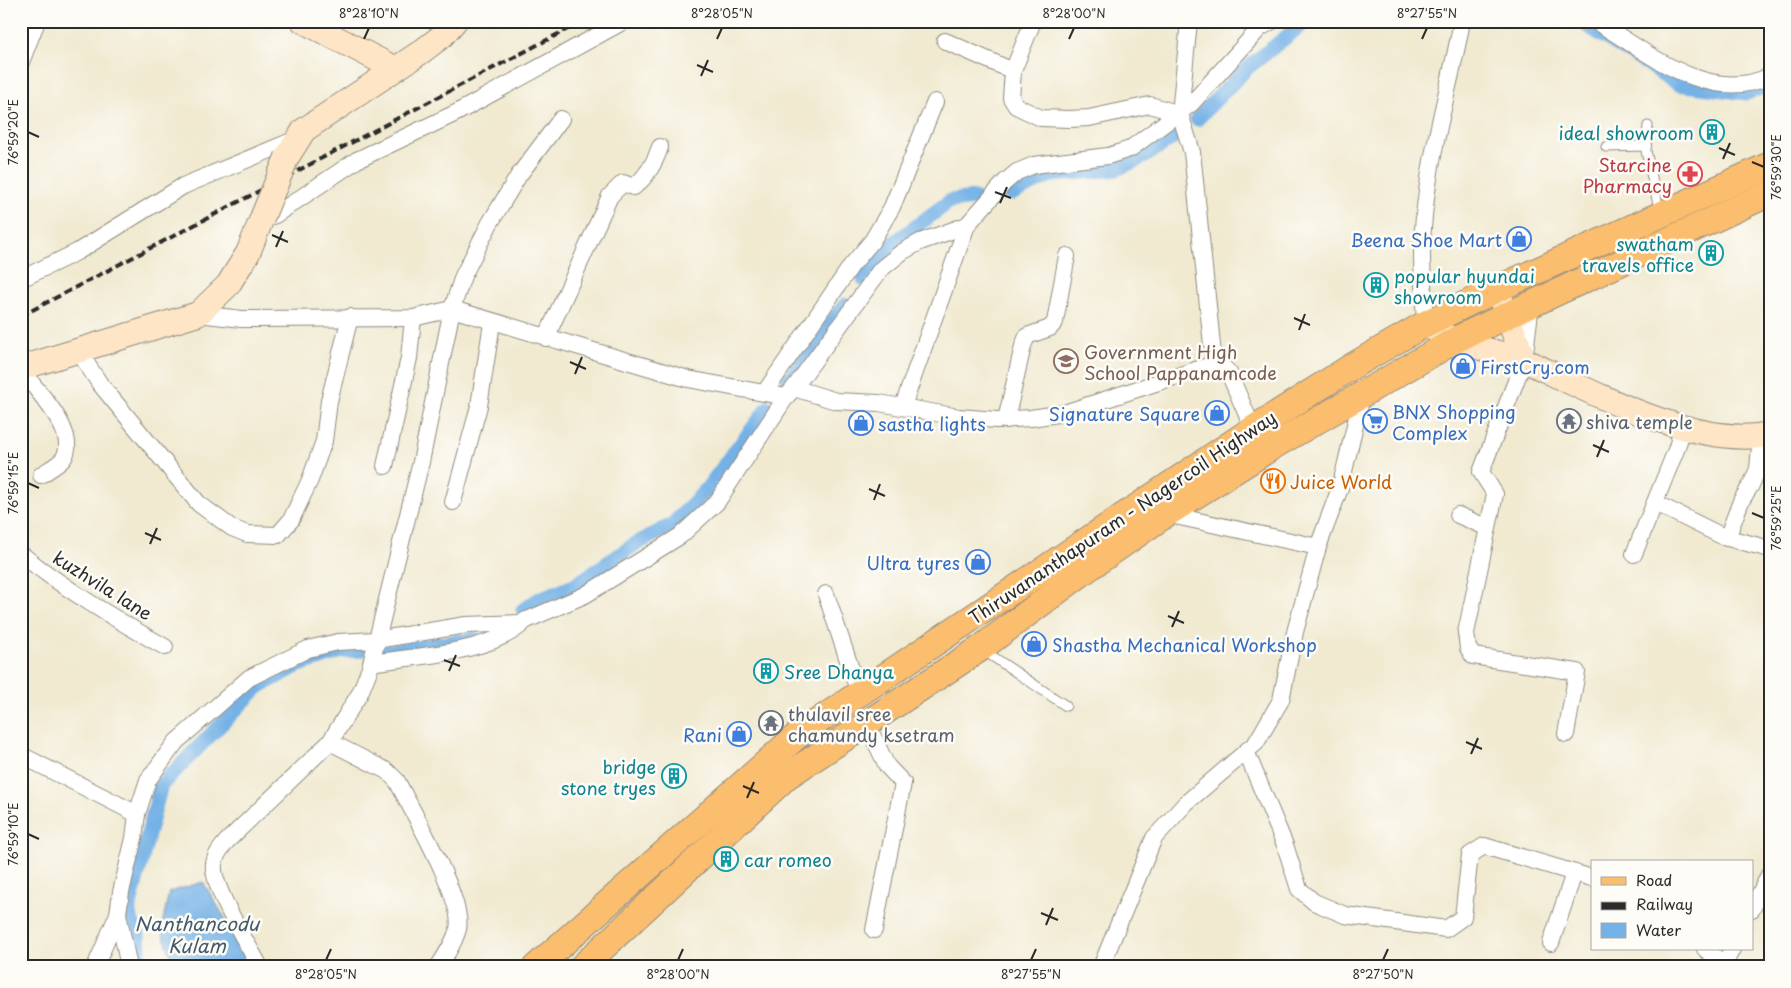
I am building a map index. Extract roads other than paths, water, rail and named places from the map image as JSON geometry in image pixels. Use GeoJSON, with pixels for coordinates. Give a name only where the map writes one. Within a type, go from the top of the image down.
{"type":"FeatureCollection","features":[{"type":"Feature","properties":{"kind":"main road"},"geometry":{"type":"LineString","coordinates":[[303,21],[394,68]]}},
{"type":"Feature","properties":{"kind":"main road"},"geometry":{"type":"LineString","coordinates":[[21,369],[77,349],[198,314],[228,285],[248,253],[293,147],[304,130],[442,36],[455,21]]}},
{"type":"Feature","properties":{"kind":"main road","name":"Thiruvananthapuram - Nagercoil Highway"},"geometry":{"type":"LineString","coordinates":[[536,967],[799,734],[1253,429],[1356,364],[1425,324],[1496,289],[1661,216],[1770,165]]}},
{"type":"Feature","properties":{"kind":"main road","name":"Thiruvananthapuram - Nagercoil Highway"},"geometry":{"type":"LineString","coordinates":[[582,967],[787,776],[981,648],[1087,569],[1166,514],[1275,445],[1362,396],[1455,340],[1505,315],[1770,193]]}},
{"type":"Feature","properties":{"kind":"main road"},"geometry":{"type":"LineString","coordinates":[[1496,289],[1524,360]]}},
{"type":"Feature","properties":{"kind":"main road"},"geometry":{"type":"LineString","coordinates":[[1425,324],[1455,340],[1524,360],[1610,399],[1683,428],[1751,438],[1766,434]]}},
{"type":"Feature","properties":{"kind":"street"},"geometry":{"type":"LineString","coordinates":[[21,62],[37,21]]}},
{"type":"Feature","properties":{"kind":"street"},"geometry":{"type":"LineString","coordinates":[[261,219],[283,210],[357,160],[456,113],[624,21]]}},
{"type":"Feature","properties":{"kind":"street"},"geometry":{"type":"LineString","coordinates":[[1033,21],[1013,70],[1011,98],[1016,106],[1041,118],[1089,118],[1150,105],[1180,114]]}},
{"type":"Feature","properties":{"kind":"street"},"geometry":{"type":"LineString","coordinates":[[1189,21],[1180,114],[1192,152],[1214,364]]}},
{"type":"Feature","properties":{"kind":"street"},"geometry":{"type":"LineString","coordinates":[[903,406],[967,225],[1005,182],[1017,172],[1034,165],[1108,156],[1130,148],[1180,114],[1260,28],[1272,21]]}},
{"type":"Feature","properties":{"kind":"street"},"geometry":{"type":"LineString","coordinates":[[1425,324],[1422,251],[1426,202],[1437,133],[1453,69],[1462,21]]}},
{"type":"Feature","properties":{"kind":"street"},"geometry":{"type":"LineString","coordinates":[[1595,21],[1668,66],[1703,80],[1737,84],[1761,80],[1770,76]]}},
{"type":"Feature","properties":{"kind":"street"},"geometry":{"type":"LineString","coordinates":[[945,41],[1013,70]]}},
{"type":"Feature","properties":{"kind":"street"},"geometry":{"type":"LineString","coordinates":[[765,392],[851,266],[872,241],[892,207],[935,102]]}},
{"type":"Feature","properties":{"kind":"street"},"geometry":{"type":"LineString","coordinates":[[260,967],[216,882],[213,866],[216,855],[227,841],[330,742],[360,693],[371,663],[421,462],[452,309],[463,276],[490,223],[519,175],[560,119]]}},
{"type":"Feature","properties":{"kind":"street"},"geometry":{"type":"LineString","coordinates":[[21,279],[77,252],[183,186],[293,147]]}},
{"type":"Feature","properties":{"kind":"street"},"geometry":{"type":"LineString","coordinates":[[546,338],[610,196],[623,183],[634,187],[640,182],[656,161],[660,147]]}},
{"type":"Feature","properties":{"kind":"street"},"geometry":{"type":"LineString","coordinates":[[94,967],[118,914],[121,892],[134,838],[136,814],[148,780],[176,742],[250,678],[308,649],[338,642],[376,640],[466,625],[520,623],[585,595],[680,536],[717,502],[790,393],[880,269],[902,252],[920,242],[967,225]]}},
{"type":"Feature","properties":{"kind":"street"},"geometry":{"type":"LineString","coordinates":[[1006,420],[1022,346],[1027,336],[1050,328],[1055,322],[1067,256]]}},
{"type":"Feature","properties":{"kind":"street"},"geometry":{"type":"LineString","coordinates":[[1530,304],[1524,360],[1481,472],[1495,494],[1466,633],[1468,648],[1473,656],[1576,672],[1566,734]]}},
{"type":"Feature","properties":{"kind":"street"},"geometry":{"type":"LineString","coordinates":[[198,314],[242,319],[413,318],[452,309],[492,323],[688,380],[836,401],[903,406],[960,417],[1006,420],[1064,413],[1214,364],[1220,364],[1229,373],[1253,429]]}},
{"type":"Feature","properties":{"kind":"street"},"geometry":{"type":"LineString","coordinates":[[77,349],[100,384],[205,509],[239,531],[247,534],[278,535],[291,520],[310,480],[324,441],[329,401],[350,317]]}},
{"type":"Feature","properties":{"kind":"street"},"geometry":{"type":"LineString","coordinates":[[385,466],[409,358],[413,318]]}},
{"type":"Feature","properties":{"kind":"street"},"geometry":{"type":"LineString","coordinates":[[454,502],[479,406],[492,323]]}},
{"type":"Feature","properties":{"kind":"street"},"geometry":{"type":"LineString","coordinates":[[21,369],[65,429],[68,445],[62,459],[41,475]]}},
{"type":"Feature","properties":{"kind":"street"},"geometry":{"type":"LineString","coordinates":[[1101,967],[1154,838],[1186,804],[1256,743],[1281,700],[1295,632],[1318,547],[1340,488],[1362,396]]}},
{"type":"Feature","properties":{"kind":"street"},"geometry":{"type":"LineString","coordinates":[[1634,554],[1683,428]]}},
{"type":"Feature","properties":{"kind":"street"},"geometry":{"type":"LineString","coordinates":[[1727,538],[1741,501],[1758,469],[1766,434]]}},
{"type":"Feature","properties":{"kind":"street"},"geometry":{"type":"LineString","coordinates":[[1655,503],[1727,538],[1770,549]]}},
{"type":"Feature","properties":{"kind":"street"},"geometry":{"type":"LineString","coordinates":[[1166,514],[1318,547]]}},
{"type":"Feature","properties":{"kind":"street"},"geometry":{"type":"LineString","coordinates":[[1458,515],[1488,528]]}},
{"type":"Feature","properties":{"kind":"street","name":"kuzhvila lane"},"geometry":{"type":"LineString","coordinates":[[21,554],[46,575],[85,601],[165,647]]}},
{"type":"Feature","properties":{"kind":"street"},"geometry":{"type":"LineString","coordinates":[[826,594],[859,693]]}},
{"type":"Feature","properties":{"kind":"street"},"geometry":{"type":"LineString","coordinates":[[371,663],[490,643],[509,635],[526,620]]}},
{"type":"Feature","properties":{"kind":"street"},"geometry":{"type":"LineString","coordinates":[[867,724],[887,766],[903,783],[874,930]]}},
{"type":"Feature","properties":{"kind":"street"},"geometry":{"type":"LineString","coordinates":[[330,742],[388,771],[397,781],[447,880],[455,901],[458,928],[451,946],[438,967]]}},
{"type":"Feature","properties":{"kind":"street"},"geometry":{"type":"LineString","coordinates":[[1246,751],[1285,844],[1299,889],[1314,902],[1344,915],[1446,929],[1463,917],[1470,855],[1484,846],[1591,878]]}},
{"type":"Feature","properties":{"kind":"street"},"geometry":{"type":"LineString","coordinates":[[21,755],[136,814]]}},
{"type":"Feature","properties":{"kind":"street"},"geometry":{"type":"LineString","coordinates":[[1551,943],[1574,873]]}},
{"type":"Feature","properties":{"kind":"street"},"geometry":{"type":"LineString","coordinates":[[1754,905],[1770,873]]}},
{"type":"Feature","properties":{"kind":"street"},"geometry":{"type":"LineString","coordinates":[[118,914],[129,967]]}},
{"type":"Feature","properties":{"kind":"street"},"geometry":{"type":"LineString","coordinates":[[1706,950],[1723,966],[1731,950]]}},
{"type":"Feature","properties":{"kind":"lane"},"geometry":{"type":"LineString","coordinates":[[1648,126],[1646,146],[1661,216]]}},
{"type":"Feature","properties":{"kind":"lane"},"geometry":{"type":"LineString","coordinates":[[1606,146],[1646,146]]}},
{"type":"Feature","properties":{"kind":"lane"},"geometry":{"type":"LineString","coordinates":[[981,648],[1066,706]]}},
{"type":"Feature","properties":{"kind":"water","name":"Nanthancodu Kulam"},"geometry":{"type":"Polygon","coordinates":[[[203,882],[255,967],[175,967],[161,929],[169,892],[203,882]]]}},
{"type":"Feature","properties":{"kind":"waterway"},"geometry":{"type":"LineString","coordinates":[[1197,119],[1246,69],[1306,21]]}},
{"type":"Feature","properties":{"kind":"waterway"},"geometry":{"type":"LineString","coordinates":[[1580,21],[1678,84],[1747,93],[1770,85]]}},
{"type":"Feature","properties":{"kind":"waterway"},"geometry":{"type":"LineString","coordinates":[[1011,194],[1050,175],[1117,169],[1145,156],[1174,137]]}},
{"type":"Feature","properties":{"kind":"waterway"},"geometry":{"type":"LineString","coordinates":[[864,279],[886,249],[950,201],[974,198]]}},
{"type":"Feature","properties":{"kind":"waterway"},"geometry":{"type":"LineString","coordinates":[[788,380],[845,305]]}},
{"type":"Feature","properties":{"kind":"waterway"},"geometry":{"type":"LineString","coordinates":[[523,610],[541,598],[574,586],[634,545],[672,525],[706,490],[768,408]]}},
{"type":"Feature","properties":{"kind":"waterway"},"geometry":{"type":"LineString","coordinates":[[385,652],[475,639]]}},
{"type":"Feature","properties":{"kind":"waterway"},"geometry":{"type":"LineString","coordinates":[[140,967],[138,936],[128,912],[161,785],[258,687],[297,666],[342,651],[361,650]]}},
{"type":"Feature","properties":{"kind":"railway"},"geometry":{"type":"LineString","coordinates":[[21,316],[583,21]]}},
{"type":"Feature","properties":{"kind":"place","name":"ideal showroom"},"geometry":{"type":"Point","coordinates":[1712,132]}},
{"type":"Feature","properties":{"kind":"place","name":"Starcine Pharmacy"},"geometry":{"type":"Point","coordinates":[1690,174]}},
{"type":"Feature","properties":{"kind":"place","name":"Beena Shoe Mart"},"geometry":{"type":"Point","coordinates":[1519,239]}},
{"type":"Feature","properties":{"kind":"place","name":"swatham travels office"},"geometry":{"type":"Point","coordinates":[1711,253]}},
{"type":"Feature","properties":{"kind":"place","name":"popular hyundai showroom"},"geometry":{"type":"Point","coordinates":[1376,285]}},
{"type":"Feature","properties":{"kind":"place","name":"Government High School Pappanamcode"},"geometry":{"type":"Point","coordinates":[1066,361]}},
{"type":"Feature","properties":{"kind":"place","name":"FirstCry.com"},"geometry":{"type":"Point","coordinates":[1463,366]}},
{"type":"Feature","properties":{"kind":"place","name":"Signature Square"},"geometry":{"type":"Point","coordinates":[1217,413]}},
{"type":"Feature","properties":{"kind":"place","name":"BNX Shopping Complex"},"geometry":{"type":"Point","coordinates":[1375,421]}},
{"type":"Feature","properties":{"kind":"place","name":"shiva temple"},"geometry":{"type":"Point","coordinates":[1569,421]}},
{"type":"Feature","properties":{"kind":"place","name":"sastha lights"},"geometry":{"type":"Point","coordinates":[861,423]}},
{"type":"Feature","properties":{"kind":"place","name":"Juice World"},"geometry":{"type":"Point","coordinates":[1273,481]}},
{"type":"Feature","properties":{"kind":"place","name":"Ultra tyres"},"geometry":{"type":"Point","coordinates":[978,562]}},
{"type":"Feature","properties":{"kind":"place","name":"Shastha Mechanical Workshop"},"geometry":{"type":"Point","coordinates":[1034,644]}},
{"type":"Feature","properties":{"kind":"place","name":"Sree Dhanya"},"geometry":{"type":"Point","coordinates":[766,671]}},
{"type":"Feature","properties":{"kind":"place","name":"thulavil sree chamundy ksetram"},"geometry":{"type":"Point","coordinates":[771,723]}},
{"type":"Feature","properties":{"kind":"place","name":"Rani"},"geometry":{"type":"Point","coordinates":[739,734]}},
{"type":"Feature","properties":{"kind":"place","name":"bridge stone tryes"},"geometry":{"type":"Point","coordinates":[674,776]}},
{"type":"Feature","properties":{"kind":"place","name":"car romeo"},"geometry":{"type":"Point","coordinates":[726,859]}}]}
